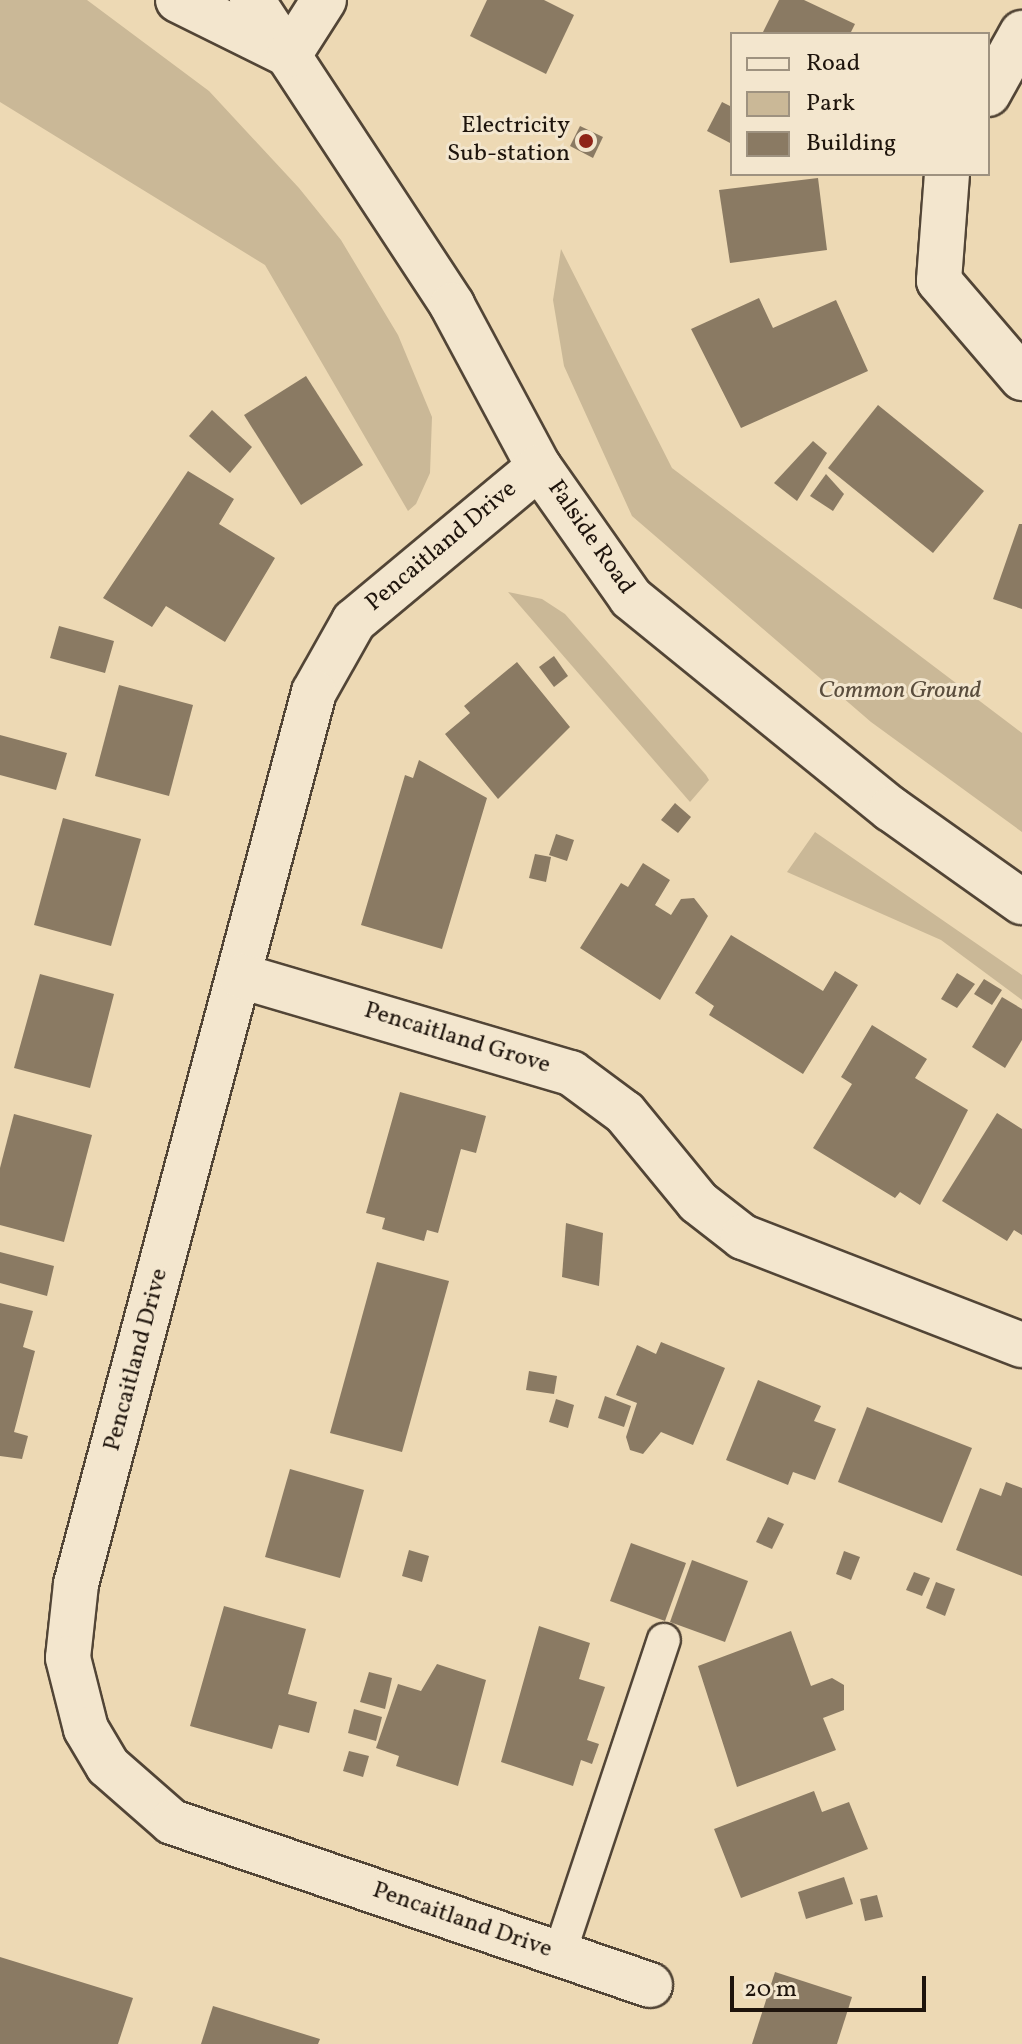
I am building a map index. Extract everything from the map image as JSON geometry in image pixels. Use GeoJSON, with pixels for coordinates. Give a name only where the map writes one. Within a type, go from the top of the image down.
{"type":"FeatureCollection","features":[{"type":"Feature","properties":{"kind":"street"},"geometry":{"type":"LineString","coordinates":[[178,0],[289,55],[324,0]]}},
{"type":"Feature","properties":{"kind":"street","name":"Falside Road"},"geometry":{"type":"LineString","coordinates":[[252,0],[452,305],[539,467],[631,598],[891,809],[1022,902]]}},
{"type":"Feature","properties":{"kind":"street"},"geometry":{"type":"LineString","coordinates":[[990,90],[1022,33]]}},
{"type":"Feature","properties":{"kind":"street"},"geometry":{"type":"LineString","coordinates":[[947,176],[939,281],[1022,378]]}},
{"type":"Feature","properties":{"kind":"street","name":"Pencaitland Drive"},"geometry":{"type":"LineString","coordinates":[[539,467],[377,599],[331,655],[314,692],[68,1621],[74,1695],[108,1766],[172,1822],[650,1985]]}},
{"type":"Feature","properties":{"kind":"street","name":"Pencaitland Grove"},"geometry":{"type":"LineString","coordinates":[[241,976],[571,1073],[625,1113],[698,1202],[743,1237],[1022,1345]]}},
{"type":"Feature","properties":{"kind":"lane"},"geometry":{"type":"LineString","coordinates":[[559,1955],[664,1640]]}},
{"type":"Feature","properties":{"kind":"green space"},"geometry":{"type":"Polygon","coordinates":[[[0,0],[87,0],[209,91],[299,188],[341,240],[398,335],[432,417],[430,473],[416,504],[408,511],[265,265],[0,102],[0,0]]]}},
{"type":"Feature","properties":{"kind":"green space","name":"Common Ground"},"geometry":{"type":"Polygon","coordinates":[[[561,249],[672,468],[1022,733],[1022,832],[871,722],[632,516],[564,366],[553,300],[561,249]]]}},
{"type":"Feature","properties":{"kind":"green space"},"geometry":{"type":"Polygon","coordinates":[[[508,592],[542,599],[565,614],[706,775],[709,780],[690,802],[508,592]]]}},
{"type":"Feature","properties":{"kind":"green space"},"geometry":{"type":"Polygon","coordinates":[[[815,832],[1022,975],[1022,1000],[941,940],[787,872],[815,832]]]}},
{"type":"Feature","properties":{"kind":"building"},"geometry":{"type":"Polygon","coordinates":[[[487,0],[544,0],[574,15],[546,74],[470,36],[487,0]]]}},
{"type":"Feature","properties":{"kind":"building"},"geometry":{"type":"Polygon","coordinates":[[[779,0],[804,0],[855,24],[851,32],[763,32],[779,0]]]}},
{"type":"Feature","properties":{"kind":"building"},"geometry":{"type":"Polygon","coordinates":[[[722,102],[730,106],[730,143],[707,131],[722,102]]]}},
{"type":"Feature","properties":{"kind":"building","name":"Electricity Sub-station"},"geometry":{"type":"Polygon","coordinates":[[[580,126],[603,137],[593,158],[570,146],[580,126]]]}},
{"type":"Feature","properties":{"kind":"building"},"geometry":{"type":"Polygon","coordinates":[[[818,178],[827,250],[730,263],[719,190],[818,178]]]}},
{"type":"Feature","properties":{"kind":"building"},"geometry":{"type":"Polygon","coordinates":[[[759,298],[773,328],[836,300],[868,371],[741,428],[691,329],[759,298]]]}},
{"type":"Feature","properties":{"kind":"building"},"geometry":{"type":"Polygon","coordinates":[[[306,376],[363,465],[301,505],[244,415],[306,376]]]}},
{"type":"Feature","properties":{"kind":"building"},"geometry":{"type":"Polygon","coordinates":[[[878,405],[984,491],[933,553],[828,468],[878,405]]]}},
{"type":"Feature","properties":{"kind":"building"},"geometry":{"type":"Polygon","coordinates":[[[212,410],[252,447],[230,473],[189,436],[212,410]]]}},
{"type":"Feature","properties":{"kind":"building"},"geometry":{"type":"Polygon","coordinates":[[[813,441],[827,453],[797,501],[774,483],[813,441]]]}},
{"type":"Feature","properties":{"kind":"building"},"geometry":{"type":"Polygon","coordinates":[[[188,471],[234,499],[219,524],[275,558],[225,642],[166,606],[152,627],[103,598],[188,471]]]}},
{"type":"Feature","properties":{"kind":"building"},"geometry":{"type":"Polygon","coordinates":[[[826,474],[844,494],[833,511],[810,496],[826,474]]]}},
{"type":"Feature","properties":{"kind":"building"},"geometry":{"type":"Polygon","coordinates":[[[1019,524],[1022,524],[1022,609],[993,599],[1019,524]]]}},
{"type":"Feature","properties":{"kind":"building"},"geometry":{"type":"Polygon","coordinates":[[[59,626],[114,641],[105,673],[50,658],[59,626]]]}},
{"type":"Feature","properties":{"kind":"building"},"geometry":{"type":"Polygon","coordinates":[[[554,656],[568,676],[554,687],[539,667],[554,656]]]}},
{"type":"Feature","properties":{"kind":"building"},"geometry":{"type":"Polygon","coordinates":[[[517,662],[570,727],[498,799],[445,734],[470,713],[464,706],[517,662]]]}},
{"type":"Feature","properties":{"kind":"building"},"geometry":{"type":"Polygon","coordinates":[[[119,685],[193,705],[169,796],[95,776],[119,685]]]}},
{"type":"Feature","properties":{"kind":"building"},"geometry":{"type":"Polygon","coordinates":[[[0,735],[67,753],[56,790],[0,775],[0,735]]]}},
{"type":"Feature","properties":{"kind":"building"},"geometry":{"type":"Polygon","coordinates":[[[419,760],[487,798],[442,949],[361,925],[405,775],[413,778],[419,760]]]}},
{"type":"Feature","properties":{"kind":"building"},"geometry":{"type":"Polygon","coordinates":[[[675,803],[691,817],[678,833],[661,820],[675,803]]]}},
{"type":"Feature","properties":{"kind":"building"},"geometry":{"type":"Polygon","coordinates":[[[63,818],[141,839],[111,946],[34,925],[63,818]]]}},
{"type":"Feature","properties":{"kind":"building"},"geometry":{"type":"Polygon","coordinates":[[[556,834],[574,840],[567,861],[549,855],[556,834]]]}},
{"type":"Feature","properties":{"kind":"building"},"geometry":{"type":"Polygon","coordinates":[[[535,854],[551,857],[546,882],[529,878],[535,854]]]}},
{"type":"Feature","properties":{"kind":"building"},"geometry":{"type":"Polygon","coordinates":[[[643,863],[670,880],[655,905],[671,915],[681,899],[694,898],[708,916],[660,1000],[580,948],[621,883],[628,887],[643,863]]]}},
{"type":"Feature","properties":{"kind":"building"},"geometry":{"type":"Polygon","coordinates":[[[731,935],[823,991],[835,971],[858,985],[803,1074],[709,1015],[714,1006],[695,993],[731,935]]]}},
{"type":"Feature","properties":{"kind":"building"},"geometry":{"type":"Polygon","coordinates":[[[957,973],[975,984],[957,1008],[941,999],[957,973]]]}},
{"type":"Feature","properties":{"kind":"building"},"geometry":{"type":"Polygon","coordinates":[[[40,974],[114,994],[90,1088],[14,1068],[40,974]]]}},
{"type":"Feature","properties":{"kind":"building"},"geometry":{"type":"Polygon","coordinates":[[[984,979],[1002,990],[992,1005],[974,994],[984,979]]]}},
{"type":"Feature","properties":{"kind":"building"},"geometry":{"type":"Polygon","coordinates":[[[1002,997],[1022,1009],[1022,1040],[1005,1068],[972,1047],[1002,997]]]}},
{"type":"Feature","properties":{"kind":"building"},"geometry":{"type":"Polygon","coordinates":[[[872,1025],[927,1059],[915,1078],[968,1110],[920,1205],[900,1192],[895,1198],[813,1148],[852,1084],[841,1077],[872,1025]]]}},
{"type":"Feature","properties":{"kind":"building"},"geometry":{"type":"Polygon","coordinates":[[[400,1092],[486,1116],[476,1153],[461,1149],[438,1233],[427,1230],[424,1241],[382,1229],[385,1218],[366,1213],[400,1092]]]}},
{"type":"Feature","properties":{"kind":"building"},"geometry":{"type":"Polygon","coordinates":[[[997,1113],[1022,1129],[1022,1235],[1014,1230],[1007,1241],[942,1201],[997,1113]]]}},
{"type":"Feature","properties":{"kind":"building"},"geometry":{"type":"Polygon","coordinates":[[[14,1114],[92,1135],[64,1242],[0,1225],[0,1168],[14,1114]]]}},
{"type":"Feature","properties":{"kind":"building"},"geometry":{"type":"Polygon","coordinates":[[[566,1223],[603,1233],[599,1286],[562,1277],[566,1223]]]}},
{"type":"Feature","properties":{"kind":"building"},"geometry":{"type":"Polygon","coordinates":[[[0,1252],[54,1266],[47,1296],[0,1283],[0,1252]]]}},
{"type":"Feature","properties":{"kind":"building"},"geometry":{"type":"Polygon","coordinates":[[[377,1262],[449,1281],[402,1452],[330,1433],[377,1262]]]}},
{"type":"Feature","properties":{"kind":"building"},"geometry":{"type":"Polygon","coordinates":[[[0,1303],[33,1311],[23,1347],[35,1351],[14,1432],[28,1436],[22,1459],[0,1456],[0,1303]]]}},
{"type":"Feature","properties":{"kind":"building"},"geometry":{"type":"Polygon","coordinates":[[[661,1342],[725,1368],[693,1445],[661,1432],[643,1454],[630,1450],[626,1437],[637,1403],[616,1395],[637,1345],[656,1354],[661,1342]]]}},
{"type":"Feature","properties":{"kind":"building"},"geometry":{"type":"Polygon","coordinates":[[[529,1371],[557,1376],[554,1394],[526,1390],[529,1371]]]}},
{"type":"Feature","properties":{"kind":"building"},"geometry":{"type":"Polygon","coordinates":[[[758,1380],[821,1406],[814,1421],[836,1429],[815,1480],[793,1472],[788,1485],[726,1460],[758,1380]]]}},
{"type":"Feature","properties":{"kind":"building"},"geometry":{"type":"Polygon","coordinates":[[[605,1396],[631,1406],[624,1427],[598,1418],[605,1396]]]}},
{"type":"Feature","properties":{"kind":"building"},"geometry":{"type":"Polygon","coordinates":[[[556,1399],[574,1405],[568,1428],[549,1422],[556,1399]]]}},
{"type":"Feature","properties":{"kind":"building"},"geometry":{"type":"Polygon","coordinates":[[[867,1407],[972,1448],[942,1523],[838,1482],[867,1407]]]}},
{"type":"Feature","properties":{"kind":"building"},"geometry":{"type":"Polygon","coordinates":[[[290,1469],[364,1490],[340,1578],[265,1557],[290,1469]]]}},
{"type":"Feature","properties":{"kind":"building"},"geometry":{"type":"Polygon","coordinates":[[[1006,1482],[1022,1488],[1022,1576],[956,1550],[980,1488],[1001,1496],[1006,1482]]]}},
{"type":"Feature","properties":{"kind":"building"},"geometry":{"type":"Polygon","coordinates":[[[768,1517],[784,1524],[772,1549],[756,1542],[768,1517]]]}},
{"type":"Feature","properties":{"kind":"building"},"geometry":{"type":"Polygon","coordinates":[[[631,1543],[686,1563],[665,1621],[610,1601],[631,1543]]]}},
{"type":"Feature","properties":{"kind":"building"},"geometry":{"type":"Polygon","coordinates":[[[409,1550],[429,1556],[422,1582],[402,1576],[409,1550]]]}},
{"type":"Feature","properties":{"kind":"building"},"geometry":{"type":"Polygon","coordinates":[[[844,1551],[860,1557],[851,1580],[836,1574],[844,1551]]]}},
{"type":"Feature","properties":{"kind":"building"},"geometry":{"type":"Polygon","coordinates":[[[692,1560],[748,1581],[725,1642],[670,1622],[692,1560]]]}},
{"type":"Feature","properties":{"kind":"building"},"geometry":{"type":"Polygon","coordinates":[[[914,1572],[930,1578],[922,1596],[906,1590],[914,1572]]]}},
{"type":"Feature","properties":{"kind":"building"},"geometry":{"type":"Polygon","coordinates":[[[936,1582],[955,1589],[945,1616],[926,1608],[936,1582]]]}},
{"type":"Feature","properties":{"kind":"building"},"geometry":{"type":"Polygon","coordinates":[[[224,1606],[306,1629],[288,1694],[317,1702],[309,1733],[279,1725],[272,1749],[190,1726],[224,1606]]]}},
{"type":"Feature","properties":{"kind":"building"},"geometry":{"type":"Polygon","coordinates":[[[539,1626],[590,1643],[579,1679],[605,1687],[587,1740],[599,1744],[592,1764],[581,1760],[573,1786],[501,1762],[539,1626]]]}},
{"type":"Feature","properties":{"kind":"building"},"geometry":{"type":"Polygon","coordinates":[[[791,1631],[811,1686],[832,1678],[844,1685],[844,1710],[823,1718],[836,1750],[737,1787],[698,1666],[791,1631]]]}},
{"type":"Feature","properties":{"kind":"building"},"geometry":{"type":"Polygon","coordinates":[[[437,1664],[486,1680],[458,1786],[396,1766],[399,1756],[376,1748],[398,1684],[421,1691],[437,1664]]]}},
{"type":"Feature","properties":{"kind":"building"},"geometry":{"type":"Polygon","coordinates":[[[369,1672],[392,1678],[385,1709],[360,1702],[369,1672]]]}},
{"type":"Feature","properties":{"kind":"building"},"geometry":{"type":"Polygon","coordinates":[[[354,1709],[382,1717],[376,1741],[348,1733],[354,1709]]]}},
{"type":"Feature","properties":{"kind":"building"},"geometry":{"type":"Polygon","coordinates":[[[349,1751],[369,1756],[363,1777],[343,1771],[349,1751]]]}},
{"type":"Feature","properties":{"kind":"building"},"geometry":{"type":"Polygon","coordinates":[[[814,1791],[822,1812],[849,1802],[868,1849],[741,1898],[714,1829],[814,1791]]]}},
{"type":"Feature","properties":{"kind":"building"},"geometry":{"type":"Polygon","coordinates":[[[844,1877],[853,1904],[806,1919],[798,1892],[844,1877]]]}},
{"type":"Feature","properties":{"kind":"building"},"geometry":{"type":"Polygon","coordinates":[[[877,1895],[883,1917],[865,1921],[860,1899],[877,1895]]]}},
{"type":"Feature","properties":{"kind":"building"},"geometry":{"type":"Polygon","coordinates":[[[0,1957],[133,1998],[118,2044],[0,2044],[0,1957]]]}},
{"type":"Feature","properties":{"kind":"building"},"geometry":{"type":"Polygon","coordinates":[[[775,1972],[852,1997],[837,2044],[752,2044],[775,1972]]]}},
{"type":"Feature","properties":{"kind":"building"},"geometry":{"type":"Polygon","coordinates":[[[213,2006],[320,2039],[318,2044],[201,2044],[213,2006]]]}},
{"type":"Feature","properties":{"kind":"place","name":"Electricity Sub-station"},"geometry":{"type":"Point","coordinates":[586,141]}}]}
